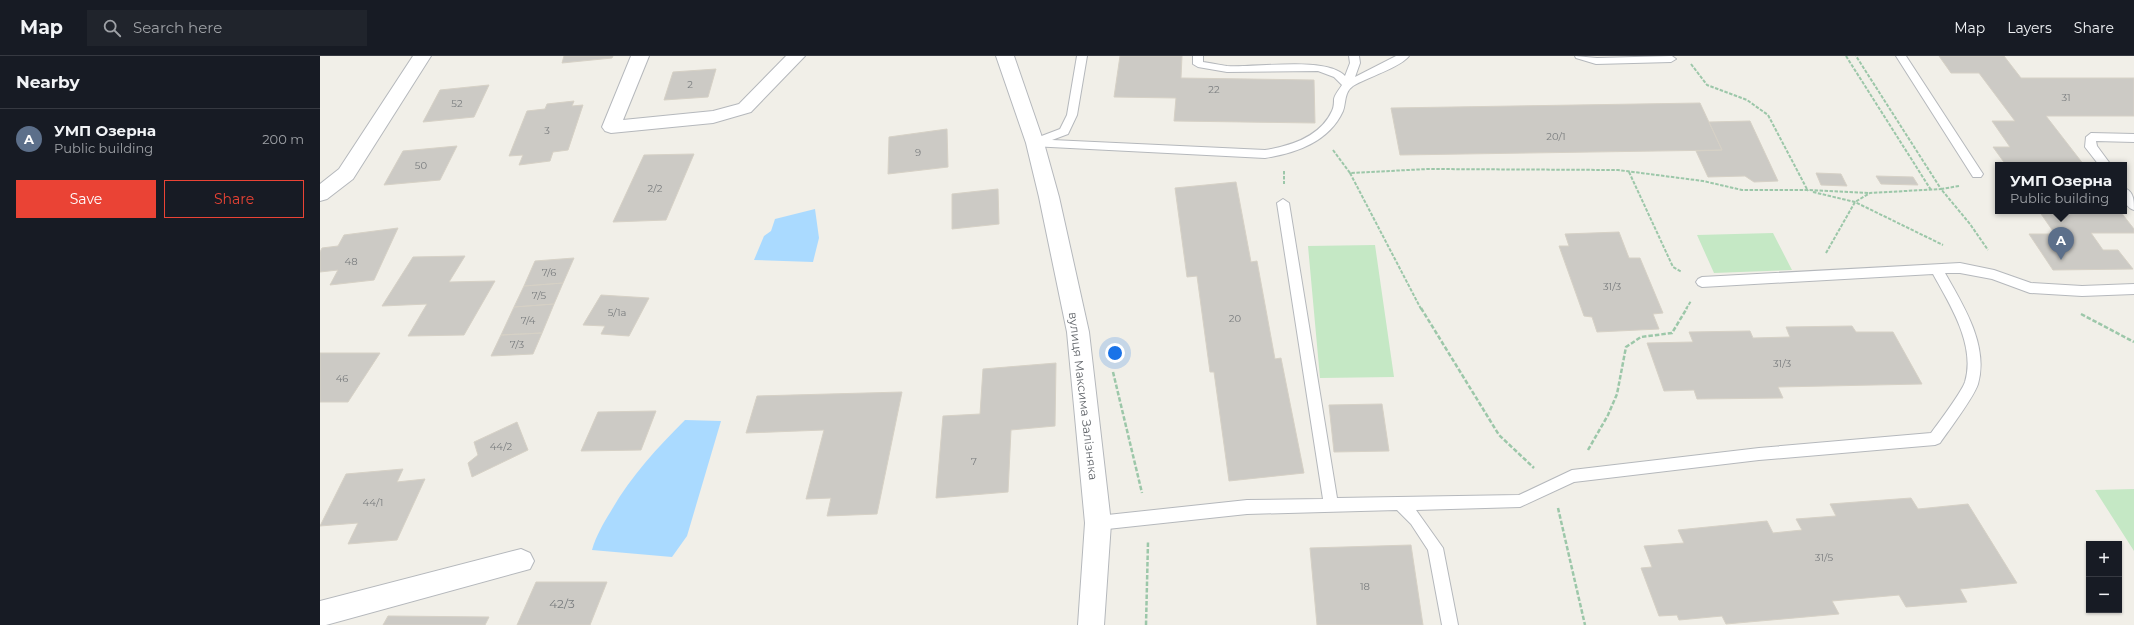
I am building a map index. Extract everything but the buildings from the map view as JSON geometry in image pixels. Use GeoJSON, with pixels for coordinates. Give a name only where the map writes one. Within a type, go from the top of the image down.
{"type":"FeatureCollection","features":[{"type":"Feature","properties":{"kind":"street"},"geometry":{"type":"LineString","coordinates":[[320,194],[346,174],[385,116],[422,56]]}},
{"type":"Feature","properties":{"kind":"street"},"geometry":{"type":"LineString","coordinates":[[640,56],[611,127],[713,117],[746,108],[796,56]]}},
{"type":"Feature","properties":{"kind":"street","name":"вулиця Максима Залізняка"},"geometry":{"type":"LineString","coordinates":[[1005,56],[1034,143],[1049,197],[1078,332],[1098,523],[1091,625]]}},
{"type":"Feature","properties":{"kind":"street"},"geometry":{"type":"LineString","coordinates":[[320,614],[521,561]]}},
{"type":"Feature","properties":{"kind":"lane"},"geometry":{"type":"LineString","coordinates":[[1034,143],[1064,131],[1072,115],[1082,56]]}},
{"type":"Feature","properties":{"kind":"lane"},"geometry":{"type":"LineString","coordinates":[[1198,56],[1198,64],[1227,69],[1319,68],[1338,75],[1347,85]]}},
{"type":"Feature","properties":{"kind":"lane"},"geometry":{"type":"LineString","coordinates":[[1318,56],[1319,68]]}},
{"type":"Feature","properties":{"kind":"lane"},"geometry":{"type":"LineString","coordinates":[[1034,143],[1265,154],[1284,151],[1304,144],[1321,132],[1330,123],[1338,110],[1340,97],[1347,85],[1355,63],[1354,56]]}},
{"type":"Feature","properties":{"kind":"lane"},"geometry":{"type":"LineString","coordinates":[[1347,85],[1404,56]]}},
{"type":"Feature","properties":{"kind":"lane"},"geometry":{"type":"LineString","coordinates":[[1580,56],[1596,61],[1671,59]]}},
{"type":"Feature","properties":{"kind":"lane"},"geometry":{"type":"LineString","coordinates":[[1901,56],[1977,174]]}},
{"type":"Feature","properties":{"kind":"lane"},"geometry":{"type":"LineString","coordinates":[[2103,162],[2091,146],[2091,138],[2134,138]]}},
{"type":"Feature","properties":{"kind":"lane"},"geometry":{"type":"LineString","coordinates":[[2127,196],[2134,206]]}},
{"type":"Feature","properties":{"kind":"lane"},"geometry":{"type":"LineString","coordinates":[[1283,203],[1332,504]]}},
{"type":"Feature","properties":{"kind":"lane"},"geometry":{"type":"LineString","coordinates":[[1702,282],[1960,268],[1994,275],[2030,288],[2082,291],[2134,289]]}},
{"type":"Feature","properties":{"kind":"lane"},"geometry":{"type":"LineString","coordinates":[[1098,523],[1247,507],[1520,501],[1572,476],[1759,454],[1935,439],[1971,384],[1973,368],[1973,344],[1953,299],[1936,269]]}},
{"type":"Feature","properties":{"kind":"lane"},"geometry":{"type":"LineString","coordinates":[[1399,503],[1416,519],[1435,548],[1450,625]]}},
{"type":"Feature","properties":{"kind":"path"},"geometry":{"type":"LineString","coordinates":[[1846,56],[1931,190]]}},
{"type":"Feature","properties":{"kind":"path"},"geometry":{"type":"LineString","coordinates":[[1856,56],[1941,189],[1970,224],[1989,251]]}},
{"type":"Feature","properties":{"kind":"path"},"geometry":{"type":"LineString","coordinates":[[1671,59],[1693,65],[1707,85],[1747,100],[1768,115],[1807,190],[1855,202],[1945,246]]}},
{"type":"Feature","properties":{"kind":"path"},"geometry":{"type":"LineString","coordinates":[[1321,132],[1350,173],[1421,309],[1499,435],[1553,485],[1585,625]]}},
{"type":"Feature","properties":{"kind":"path"},"geometry":{"type":"LineString","coordinates":[[1283,203],[1284,151]]}},
{"type":"Feature","properties":{"kind":"path"},"geometry":{"type":"LineString","coordinates":[[1350,173],[1428,169],[1629,171],[1703,181],[1742,190],[1807,190],[1870,193],[1941,189]]}},
{"type":"Feature","properties":{"kind":"path"},"geometry":{"type":"LineString","coordinates":[[1572,476],[1608,415],[1617,394],[1626,347],[1641,337],[1672,333],[1702,282],[1673,267],[1629,171]]}},
{"type":"Feature","properties":{"kind":"path"},"geometry":{"type":"LineString","coordinates":[[1813,276],[1855,202],[1870,193]]}},
{"type":"Feature","properties":{"kind":"path"},"geometry":{"type":"LineString","coordinates":[[2079,313],[2134,342]]}},
{"type":"Feature","properties":{"kind":"path"},"geometry":{"type":"LineString","coordinates":[[1146,625],[1148,518]]}},
{"type":"Feature","properties":{"kind":"green space"},"geometry":{"type":"Polygon","coordinates":[[[1773,233],[1792,270],[1714,273],[1697,235],[1773,233]]]}},
{"type":"Feature","properties":{"kind":"green space"},"geometry":{"type":"Polygon","coordinates":[[[1375,245],[1394,377],[1320,378],[1308,246],[1375,245]]]}},
{"type":"Feature","properties":{"kind":"green space"},"geometry":{"type":"Polygon","coordinates":[[[2134,489],[2134,551],[2095,490],[2134,489]]]}},
{"type":"Feature","properties":{"kind":"water"},"geometry":{"type":"Polygon","coordinates":[[[815,209],[819,238],[813,262],[754,260],[764,236],[771,231],[775,219],[815,209]]]}},
{"type":"Feature","properties":{"kind":"water"},"geometry":{"type":"Polygon","coordinates":[[[685,420],[721,421],[687,536],[672,557],[592,550],[603,525],[627,486],[655,452],[685,420]]]}},
{"type":"Feature","properties":{"kind":"place","name":"УМП Озерна"},"geometry":{"type":"Point","coordinates":[2061,260]}}]}
